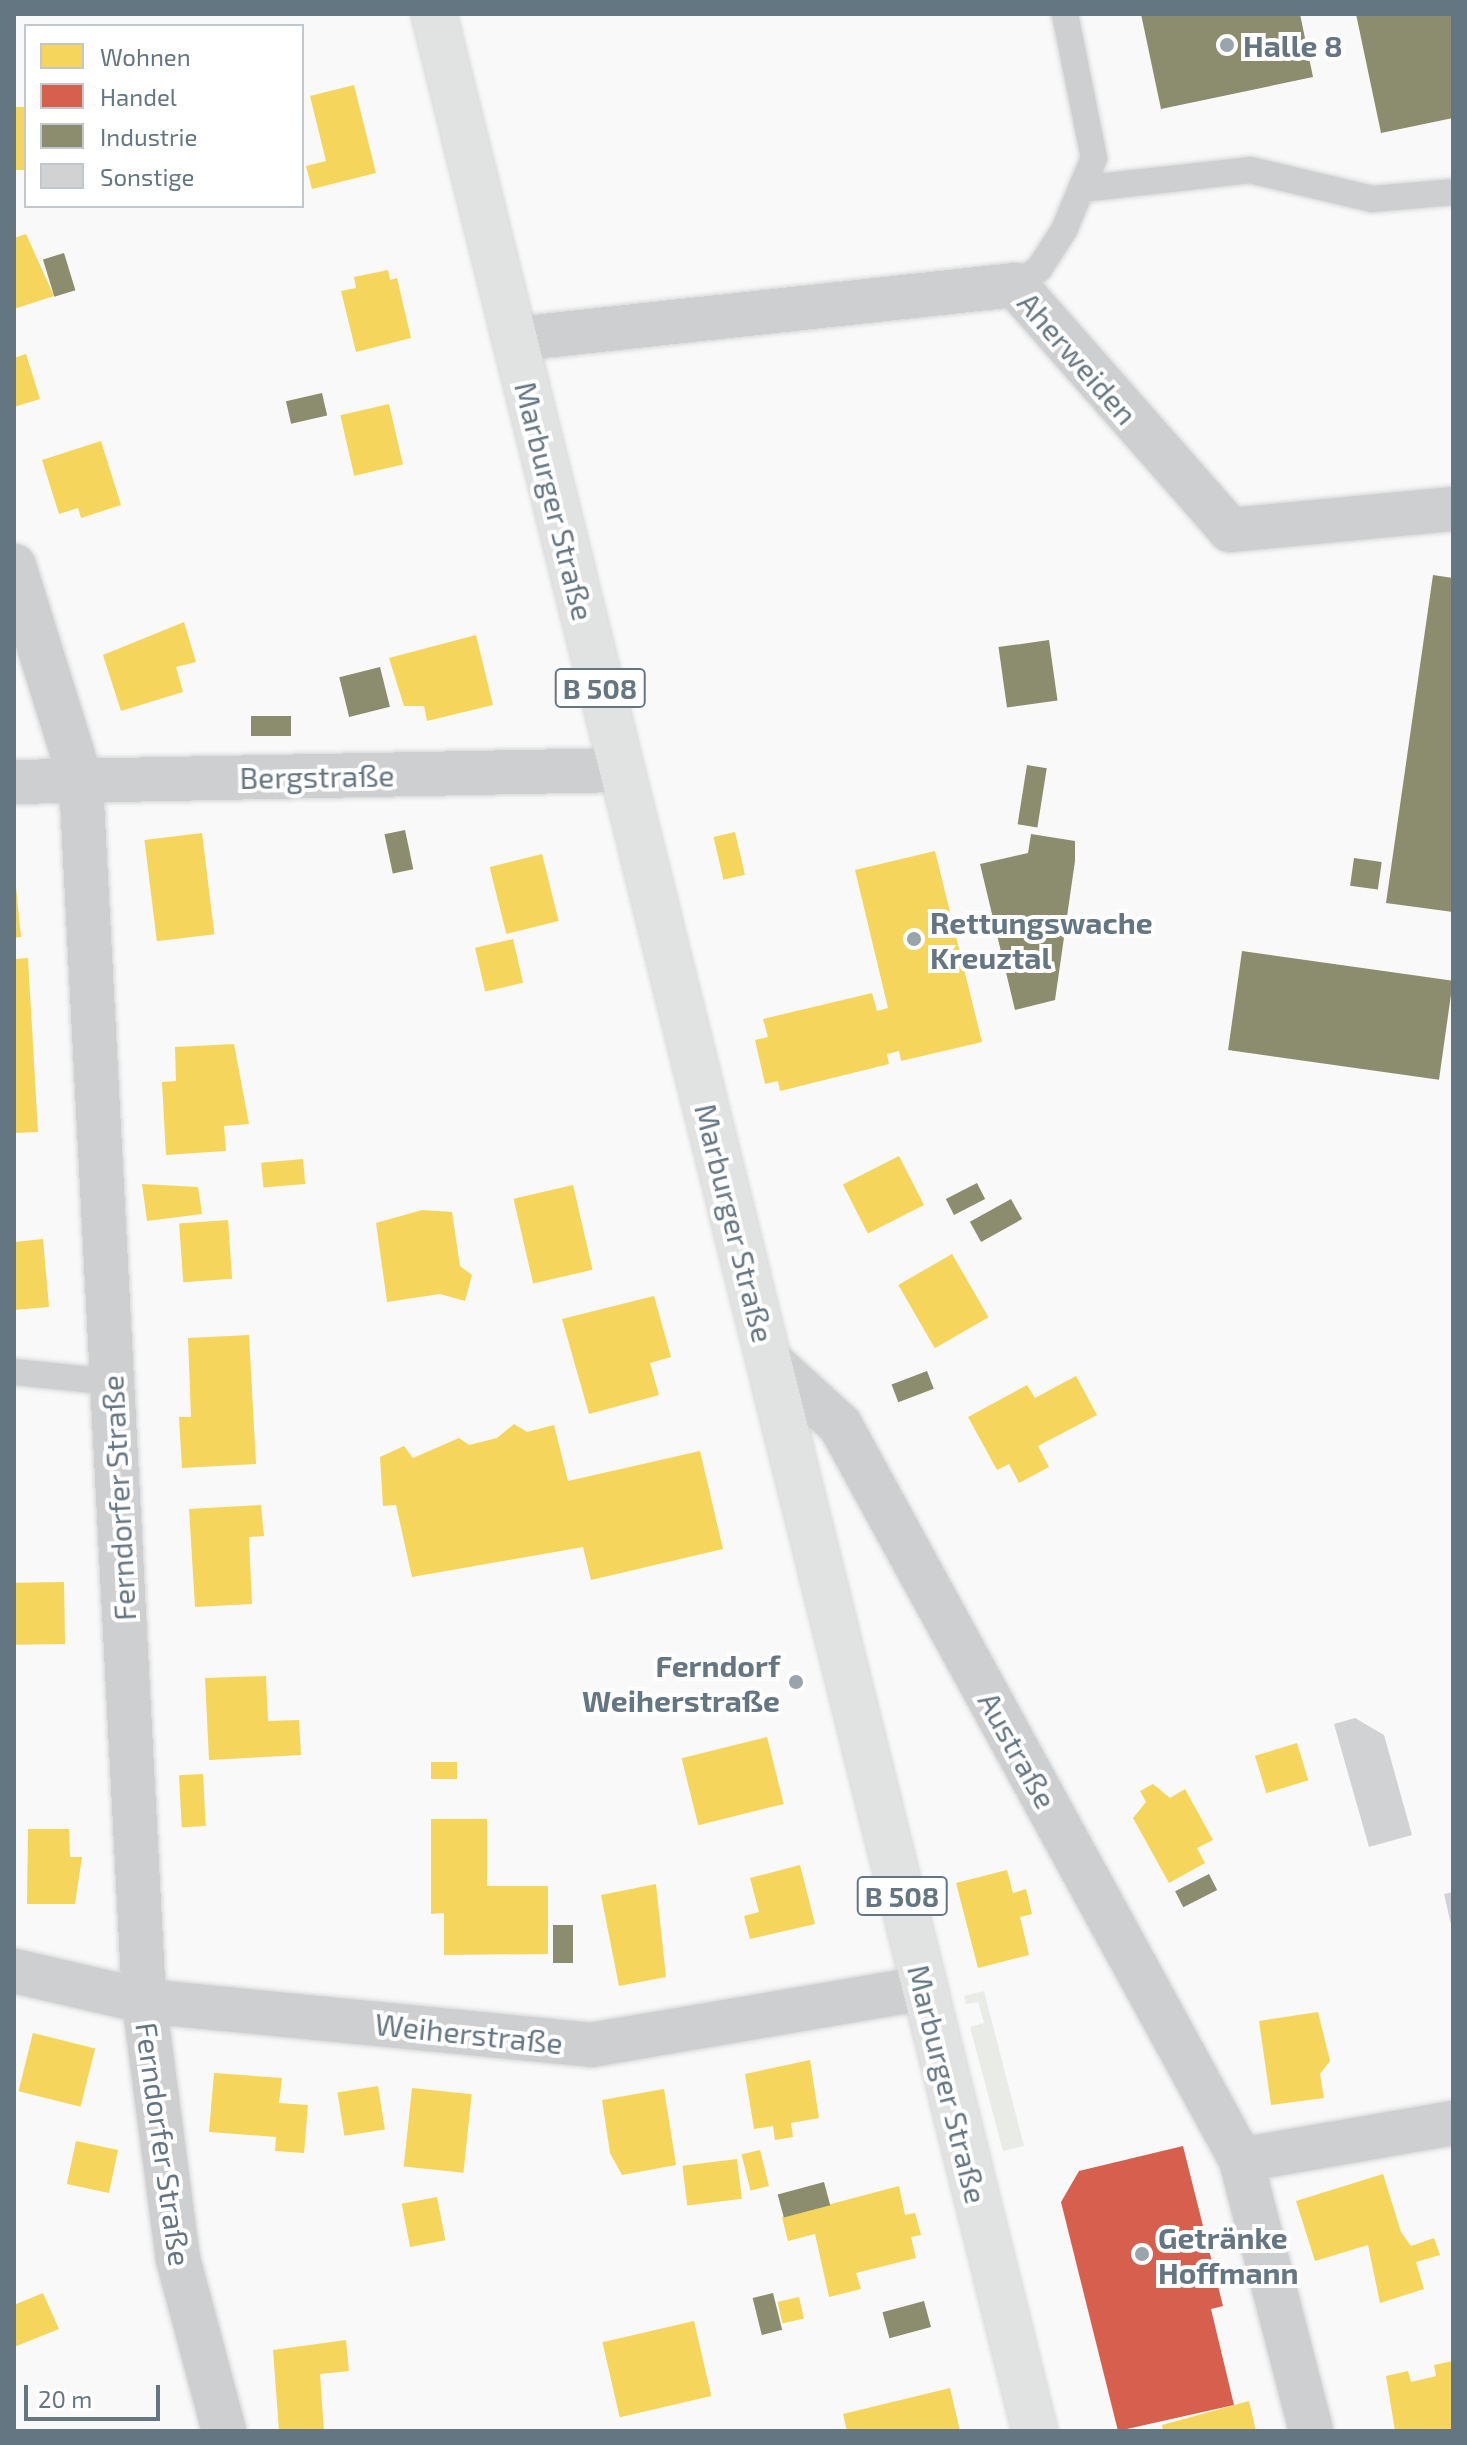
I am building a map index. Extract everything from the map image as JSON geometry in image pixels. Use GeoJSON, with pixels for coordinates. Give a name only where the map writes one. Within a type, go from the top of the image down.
{"type":"FeatureCollection","features":[{"type":"Feature","properties":{"kind":"main road","name":"Marburger Straße"},"geometry":{"type":"LineString","coordinates":[[434,14],[1035,2431]]}},
{"type":"Feature","properties":{"kind":"street","name":"Aherweiden"},"geometry":{"type":"LineString","coordinates":[[516,339],[1015,285],[1230,530],[1453,509]]}},
{"type":"Feature","properties":{"kind":"street","name":"Ferndorfer Straße"},"geometry":{"type":"LineString","coordinates":[[14,566],[81,781],[144,2001],[178,2259],[224,2431]]}},
{"type":"Feature","properties":{"kind":"street","name":"Bergstraße"},"geometry":{"type":"LineString","coordinates":[[14,782],[620,770]]}},
{"type":"Feature","properties":{"kind":"street","name":"Austraße"},"geometry":{"type":"LineString","coordinates":[[770,1361],[840,1425],[1241,2160],[1311,2431]]}},
{"type":"Feature","properties":{"kind":"street","name":"Weiherstraße"},"geometry":{"type":"LineString","coordinates":[[14,1971],[144,2001],[591,2045],[924,1988]]}},
{"type":"Feature","properties":{"kind":"street"},"geometry":{"type":"LineString","coordinates":[[1241,2160],[1453,2123]]}},
{"type":"Feature","properties":{"kind":"lane"},"geometry":{"type":"LineString","coordinates":[[1015,285],[1039,269],[1094,158],[1065,14]]}},
{"type":"Feature","properties":{"kind":"lane"},"geometry":{"type":"LineString","coordinates":[[1081,189],[1250,170],[1372,199],[1453,192]]}},
{"type":"Feature","properties":{"kind":"lane"},"geometry":{"type":"LineString","coordinates":[[14,1372],[112,1382]]}},
{"type":"Feature","properties":{"kind":"shaded area"},"geometry":{"type":"Polygon","coordinates":[[[984,1991],[1024,2146],[1003,2151],[970,2027],[984,2023],[978,2002],[966,2004],[964,1996],[984,1991]]]}},
{"type":"Feature","properties":{"kind":"building: Wohnen"},"geometry":{"type":"Polygon","coordinates":[[[354,85],[376,173],[312,189],[306,166],[326,161],[310,96],[354,85]]]}},
{"type":"Feature","properties":{"kind":"building: Wohnen"},"geometry":{"type":"Polygon","coordinates":[[[14,107],[24,107],[24,170],[14,170],[14,107]]]}},
{"type":"Feature","properties":{"kind":"building: Wohnen"},"geometry":{"type":"Polygon","coordinates":[[[26,234],[54,296],[14,309],[14,238],[26,234]]]}},
{"type":"Feature","properties":{"kind":"building: Wohnen"},"geometry":{"type":"Polygon","coordinates":[[[388,270],[390,280],[397,278],[411,338],[356,352],[341,291],[356,288],[354,277],[388,270]]]}},
{"type":"Feature","properties":{"kind":"building: Wohnen"},"geometry":{"type":"Polygon","coordinates":[[[26,354],[40,399],[14,407],[14,358],[26,354]]]}},
{"type":"Feature","properties":{"kind":"building: Wohnen"},"geometry":{"type":"Polygon","coordinates":[[[389,404],[403,464],[354,476],[340,415],[389,404]]]}},
{"type":"Feature","properties":{"kind":"building: Wohnen"},"geometry":{"type":"Polygon","coordinates":[[[101,441],[121,505],[81,518],[78,508],[59,514],[42,460],[101,441]]]}},
{"type":"Feature","properties":{"kind":"building: Wohnen"},"geometry":{"type":"Polygon","coordinates":[[[184,622],[196,662],[176,667],[183,692],[121,711],[103,655],[184,622]]]}},
{"type":"Feature","properties":{"kind":"building: Wohnen"},"geometry":{"type":"Polygon","coordinates":[[[476,635],[493,705],[427,721],[424,706],[404,706],[389,658],[476,635]]]}},
{"type":"Feature","properties":{"kind":"building: Wohnen"},"geometry":{"type":"Polygon","coordinates":[[[735,832],[745,875],[723,880],[714,837],[735,832]]]}},
{"type":"Feature","properties":{"kind":"building: Wohnen"},"geometry":{"type":"Polygon","coordinates":[[[202,833],[214,934],[157,941],[144,840],[202,833]]]}},
{"type":"Feature","properties":{"kind":"building: Wohnen","name":"Rettungswache Kreuztal"},"geometry":{"type":"Polygon","coordinates":[[[935,851],[982,1042],[901,1061],[899,1051],[887,1054],[889,1064],[780,1091],[778,1081],[765,1084],[755,1040],[768,1037],[763,1019],[872,993],[877,1011],[888,1008],[855,870],[935,851]]]}},
{"type":"Feature","properties":{"kind":"building: Wohnen"},"geometry":{"type":"Polygon","coordinates":[[[542,854],[559,921],[506,934],[490,867],[542,854]]]}},
{"type":"Feature","properties":{"kind":"building: Wohnen"},"geometry":{"type":"Polygon","coordinates":[[[14,866],[21,937],[14,938],[14,866]]]}},
{"type":"Feature","properties":{"kind":"building: Wohnen"},"geometry":{"type":"Polygon","coordinates":[[[513,939],[523,983],[485,992],[475,948],[513,939]]]}},
{"type":"Feature","properties":{"kind":"building: Wohnen"},"geometry":{"type":"Polygon","coordinates":[[[28,958],[38,1132],[14,1133],[14,959],[28,958]]]}},
{"type":"Feature","properties":{"kind":"building: Wohnen"},"geometry":{"type":"Polygon","coordinates":[[[234,1044],[249,1124],[224,1126],[226,1151],[166,1155],[162,1082],[176,1081],[175,1047],[234,1044]]]}},
{"type":"Feature","properties":{"kind":"building: Wohnen"},"geometry":{"type":"Polygon","coordinates":[[[899,1156],[924,1205],[868,1234],[843,1185],[899,1156]]]}},
{"type":"Feature","properties":{"kind":"building: Wohnen"},"geometry":{"type":"Polygon","coordinates":[[[303,1159],[305,1184],[263,1188],[261,1163],[303,1159]]]}},
{"type":"Feature","properties":{"kind":"building: Wohnen"},"geometry":{"type":"Polygon","coordinates":[[[142,1184],[198,1187],[202,1214],[147,1221],[142,1184]]]}},
{"type":"Feature","properties":{"kind":"building: Wohnen"},"geometry":{"type":"Polygon","coordinates":[[[573,1185],[593,1270],[533,1283],[514,1199],[573,1185]]]}},
{"type":"Feature","properties":{"kind":"building: Wohnen"},"geometry":{"type":"Polygon","coordinates":[[[422,1210],[452,1212],[460,1266],[472,1275],[465,1301],[440,1294],[387,1302],[376,1223],[422,1210]]]}},
{"type":"Feature","properties":{"kind":"building: Wohnen"},"geometry":{"type":"Polygon","coordinates":[[[228,1220],[232,1279],[183,1282],[179,1223],[228,1220]]]}},
{"type":"Feature","properties":{"kind":"building: Wohnen"},"geometry":{"type":"Polygon","coordinates":[[[43,1239],[49,1307],[14,1310],[14,1242],[43,1239]]]}},
{"type":"Feature","properties":{"kind":"building: Wohnen"},"geometry":{"type":"Polygon","coordinates":[[[952,1254],[988,1317],[935,1348],[898,1285],[952,1254]]]}},
{"type":"Feature","properties":{"kind":"building: Wohnen"},"geometry":{"type":"Polygon","coordinates":[[[654,1296],[671,1357],[650,1363],[659,1395],[589,1414],[562,1319],[654,1296]]]}},
{"type":"Feature","properties":{"kind":"building: Wohnen"},"geometry":{"type":"Polygon","coordinates":[[[249,1335],[256,1464],[182,1468],[179,1417],[191,1417],[188,1338],[249,1335]]]}},
{"type":"Feature","properties":{"kind":"building: Wohnen"},"geometry":{"type":"Polygon","coordinates":[[[1076,1376],[1097,1415],[1038,1446],[1049,1467],[1019,1483],[1009,1464],[997,1470],[968,1417],[1027,1385],[1035,1398],[1076,1376]]]}},
{"type":"Feature","properties":{"kind":"building: Wohnen"},"geometry":{"type":"Polygon","coordinates":[[[514,1424],[527,1432],[554,1425],[568,1481],[700,1451],[723,1549],[591,1580],[583,1547],[412,1577],[396,1505],[383,1506],[380,1457],[404,1446],[413,1458],[459,1438],[469,1445],[497,1438],[514,1424]]]}},
{"type":"Feature","properties":{"kind":"building: Wohnen"},"geometry":{"type":"Polygon","coordinates":[[[261,1505],[264,1536],[249,1537],[252,1604],[195,1607],[189,1509],[261,1505]]]}},
{"type":"Feature","properties":{"kind":"building: Wohnen"},"geometry":{"type":"Polygon","coordinates":[[[64,1582],[65,1644],[15,1645],[14,1583],[64,1582]]]}},
{"type":"Feature","properties":{"kind":"building: Wohnen"},"geometry":{"type":"Polygon","coordinates":[[[266,1676],[268,1721],[299,1720],[301,1755],[209,1760],[205,1678],[266,1676]]]}},
{"type":"Feature","properties":{"kind":"building: Wohnen"},"geometry":{"type":"Polygon","coordinates":[[[767,1737],[784,1804],[698,1825],[682,1758],[767,1737]]]}},
{"type":"Feature","properties":{"kind":"building: Wohnen"},"geometry":{"type":"Polygon","coordinates":[[[1297,1743],[1308,1780],[1266,1793],[1255,1756],[1297,1743]]]}},
{"type":"Feature","properties":{"kind":"building: Wohnen"},"geometry":{"type":"Polygon","coordinates":[[[431,1762],[457,1762],[457,1779],[431,1779],[431,1762]]]}},
{"type":"Feature","properties":{"kind":"building: Wohnen"},"geometry":{"type":"Polygon","coordinates":[[[203,1774],[206,1826],[182,1827],[179,1775],[203,1774]]]}},
{"type":"Feature","properties":{"kind":"building: Wohnen"},"geometry":{"type":"Polygon","coordinates":[[[1153,1784],[1170,1798],[1185,1789],[1213,1840],[1197,1848],[1205,1863],[1169,1883],[1133,1818],[1146,1802],[1140,1791],[1153,1784]]]}},
{"type":"Feature","properties":{"kind":"building: Wohnen"},"geometry":{"type":"Polygon","coordinates":[[[431,1819],[487,1819],[487,1886],[548,1886],[548,1954],[444,1955],[444,1913],[431,1914],[431,1819]]]}},
{"type":"Feature","properties":{"kind":"building: Wohnen"},"geometry":{"type":"Polygon","coordinates":[[[28,1829],[69,1829],[70,1857],[82,1857],[75,1904],[27,1904],[28,1829]]]}},
{"type":"Feature","properties":{"kind":"building: Wohnen"},"geometry":{"type":"Polygon","coordinates":[[[800,1865],[815,1924],[750,1939],[744,1916],[759,1912],[750,1878],[800,1865]]]}},
{"type":"Feature","properties":{"kind":"building: Wohnen"},"geometry":{"type":"Polygon","coordinates":[[[1007,1870],[1013,1893],[1026,1889],[1032,1914],[1020,1917],[1029,1955],[978,1968],[956,1883],[1007,1870]]]}},
{"type":"Feature","properties":{"kind":"building: Wohnen"},"geometry":{"type":"Polygon","coordinates":[[[656,1884],[666,1977],[619,1986],[601,1895],[656,1884]]]}},
{"type":"Feature","properties":{"kind":"building: Wohnen"},"geometry":{"type":"Polygon","coordinates":[[[1318,2012],[1330,2061],[1320,2074],[1324,2098],[1271,2105],[1259,2021],[1318,2012]]]}},
{"type":"Feature","properties":{"kind":"building: Wohnen"},"geometry":{"type":"Polygon","coordinates":[[[33,2033],[95,2048],[81,2107],[18,2091],[33,2033]]]}},
{"type":"Feature","properties":{"kind":"building: Wohnen"},"geometry":{"type":"Polygon","coordinates":[[[810,2060],[819,2118],[791,2123],[793,2137],[775,2140],[773,2126],[754,2129],[745,2074],[810,2060]]]}},
{"type":"Feature","properties":{"kind":"building: Wohnen"},"geometry":{"type":"Polygon","coordinates":[[[214,2073],[282,2078],[279,2103],[308,2105],[304,2153],[275,2151],[276,2137],[209,2132],[214,2073]]]}},
{"type":"Feature","properties":{"kind":"building: Wohnen"},"geometry":{"type":"Polygon","coordinates":[[[378,2086],[385,2129],[344,2136],[338,2092],[378,2086]]]}},
{"type":"Feature","properties":{"kind":"building: Wohnen"},"geometry":{"type":"Polygon","coordinates":[[[412,2088],[472,2094],[463,2173],[404,2167],[412,2088]]]}},
{"type":"Feature","properties":{"kind":"building: Wohnen"},"geometry":{"type":"Polygon","coordinates":[[[664,2089],[676,2165],[622,2175],[610,2153],[602,2100],[664,2089]]]}},
{"type":"Feature","properties":{"kind":"building: Wohnen"},"geometry":{"type":"Polygon","coordinates":[[[76,2141],[118,2150],[109,2193],[67,2184],[76,2141]]]}},
{"type":"Feature","properties":{"kind":"building: Wohnen"},"geometry":{"type":"Polygon","coordinates":[[[760,2150],[769,2186],[751,2190],[742,2155],[760,2150]]]}},
{"type":"Feature","properties":{"kind":"building: Wohnen"},"geometry":{"type":"Polygon","coordinates":[[[737,2159],[742,2199],[687,2205],[682,2166],[737,2159]]]}},
{"type":"Feature","properties":{"kind":"building: Wohnen"},"geometry":{"type":"Polygon","coordinates":[[[1383,2174],[1401,2232],[1411,2246],[1434,2238],[1440,2255],[1416,2262],[1424,2289],[1380,2303],[1368,2245],[1315,2261],[1296,2201],[1383,2174]]]}},
{"type":"Feature","properties":{"kind":"building: Wohnen"},"geometry":{"type":"Polygon","coordinates":[[[899,2186],[905,2215],[915,2213],[921,2235],[911,2237],[916,2258],[856,2273],[861,2289],[829,2297],[815,2234],[788,2241],[782,2217],[899,2186]]]}},
{"type":"Feature","properties":{"kind":"building: Wohnen"},"geometry":{"type":"Polygon","coordinates":[[[437,2197],[445,2240],[410,2247],[402,2204],[437,2197]]]}},
{"type":"Feature","properties":{"kind":"building: Wohnen"},"geometry":{"type":"Polygon","coordinates":[[[43,2293],[59,2329],[14,2347],[14,2305],[43,2293]]]}},
{"type":"Feature","properties":{"kind":"building: Wohnen"},"geometry":{"type":"Polygon","coordinates":[[[799,2297],[804,2318],[783,2323],[778,2302],[799,2297]]]}},
{"type":"Feature","properties":{"kind":"building: Wohnen"},"geometry":{"type":"Polygon","coordinates":[[[694,2321],[711,2396],[620,2417],[602,2342],[694,2321]]]}},
{"type":"Feature","properties":{"kind":"building: Wohnen"},"geometry":{"type":"Polygon","coordinates":[[[346,2340],[349,2371],[320,2374],[324,2431],[279,2431],[273,2350],[346,2340]]]}},
{"type":"Feature","properties":{"kind":"building: Wohnen"},"geometry":{"type":"Polygon","coordinates":[[[1453,2361],[1453,2431],[1395,2431],[1386,2376],[1408,2371],[1411,2382],[1436,2376],[1434,2365],[1453,2361]]]}},
{"type":"Feature","properties":{"kind":"building: Wohnen"},"geometry":{"type":"Polygon","coordinates":[[[950,2388],[960,2431],[847,2431],[843,2414],[950,2388]]]}},
{"type":"Feature","properties":{"kind":"building: Wohnen"},"geometry":{"type":"Polygon","coordinates":[[[1249,2401],[1256,2431],[1163,2431],[1162,2425],[1249,2401]]]}},
{"type":"Feature","properties":{"kind":"building: Handel","name":"Getränke Hoffmann"},"geometry":{"type":"Polygon","coordinates":[[[1183,2146],[1223,2306],[1211,2309],[1234,2405],[1118,2431],[1061,2202],[1079,2171],[1183,2146]]]}},
{"type":"Feature","properties":{"kind":"building: Industrie","name":"Halle 8"},"geometry":{"type":"Polygon","coordinates":[[[1141,14],[1300,14],[1313,77],[1161,109],[1141,14]]]}},
{"type":"Feature","properties":{"kind":"building: Industrie"},"geometry":{"type":"Polygon","coordinates":[[[1356,14],[1453,14],[1453,118],[1381,133],[1356,14]]]}},
{"type":"Feature","properties":{"kind":"building: Industrie"},"geometry":{"type":"Polygon","coordinates":[[[64,253],[75,290],[54,297],[43,259],[64,253]]]}},
{"type":"Feature","properties":{"kind":"building: Industrie"},"geometry":{"type":"Polygon","coordinates":[[[322,393],[327,415],[291,424],[286,401],[322,393]]]}},
{"type":"Feature","properties":{"kind":"building: Industrie"},"geometry":{"type":"Polygon","coordinates":[[[1433,575],[1453,578],[1453,912],[1386,903],[1433,575]]]}},
{"type":"Feature","properties":{"kind":"building: Industrie"},"geometry":{"type":"Polygon","coordinates":[[[1049,640],[1057,700],[1007,708],[998,647],[1049,640]]]}},
{"type":"Feature","properties":{"kind":"building: Industrie"},"geometry":{"type":"Polygon","coordinates":[[[380,667],[390,707],[349,717],[339,677],[380,667]]]}},
{"type":"Feature","properties":{"kind":"building: Industrie"},"geometry":{"type":"Polygon","coordinates":[[[251,716],[291,716],[291,736],[251,736],[251,716]]]}},
{"type":"Feature","properties":{"kind":"building: Industrie"},"geometry":{"type":"Polygon","coordinates":[[[1027,765],[1047,768],[1037,827],[1018,824],[1027,765]]]}},
{"type":"Feature","properties":{"kind":"building: Industrie"},"geometry":{"type":"Polygon","coordinates":[[[405,830],[413,869],[393,873],[384,834],[405,830]]]}},
{"type":"Feature","properties":{"kind":"building: Industrie"},"geometry":{"type":"Polygon","coordinates":[[[1031,834],[1075,841],[1075,861],[1055,1000],[1015,1010],[980,864],[1028,853],[1031,834]]]}},
{"type":"Feature","properties":{"kind":"building: Industrie"},"geometry":{"type":"Polygon","coordinates":[[[1354,858],[1382,862],[1378,890],[1350,886],[1354,858]]]}},
{"type":"Feature","properties":{"kind":"building: Industrie"},"geometry":{"type":"Polygon","coordinates":[[[1242,951],[1453,981],[1439,1080],[1228,1050],[1242,951]]]}},
{"type":"Feature","properties":{"kind":"building: Industrie"},"geometry":{"type":"Polygon","coordinates":[[[977,1183],[985,1199],[954,1215],[946,1199],[977,1183]]]}},
{"type":"Feature","properties":{"kind":"building: Industrie"},"geometry":{"type":"Polygon","coordinates":[[[1011,1199],[1022,1219],[981,1242],[970,1222],[1011,1199]]]}},
{"type":"Feature","properties":{"kind":"building: Industrie"},"geometry":{"type":"Polygon","coordinates":[[[927,1371],[934,1389],[898,1402],[892,1385],[927,1371]]]}},
{"type":"Feature","properties":{"kind":"building: Industrie"},"geometry":{"type":"Polygon","coordinates":[[[1209,1874],[1217,1890],[1183,1907],[1175,1891],[1209,1874]]]}},
{"type":"Feature","properties":{"kind":"building: Industrie"},"geometry":{"type":"Polygon","coordinates":[[[553,1925],[573,1925],[573,1963],[553,1963],[553,1925]]]}},
{"type":"Feature","properties":{"kind":"building: Industrie"},"geometry":{"type":"Polygon","coordinates":[[[824,2182],[830,2205],[784,2218],[778,2194],[824,2182]]]}},
{"type":"Feature","properties":{"kind":"building: Industrie"},"geometry":{"type":"Polygon","coordinates":[[[773,2293],[782,2330],[762,2335],[753,2298],[773,2293]]]}},
{"type":"Feature","properties":{"kind":"building: Industrie"},"geometry":{"type":"Polygon","coordinates":[[[924,2301],[931,2327],[889,2338],[882,2312],[924,2301]]]}},
{"type":"Feature","properties":{"kind":"building: Sonstige"},"geometry":{"type":"Polygon","coordinates":[[[1355,1718],[1384,1735],[1412,1835],[1369,1847],[1334,1724],[1355,1718]]]}},
{"type":"Feature","properties":{"kind":"building: Sonstige"},"geometry":{"type":"Polygon","coordinates":[[[1453,1892],[1453,1929],[1452,1929],[1444,1894],[1453,1892]]]}},
{"type":"Feature","properties":{"kind":"place","name":"Halle 8"},"geometry":{"type":"Point","coordinates":[1227,45]}},
{"type":"Feature","properties":{"kind":"place","name":"Rettungswache Kreuztal"},"geometry":{"type":"Point","coordinates":[914,939]}},
{"type":"Feature","properties":{"kind":"place","name":"Ferndorf Weiherstraße"},"geometry":{"type":"Point","coordinates":[796,1682]}},
{"type":"Feature","properties":{"kind":"place","name":"Getränke Hoffmann"},"geometry":{"type":"Point","coordinates":[1142,2254]}}]}
